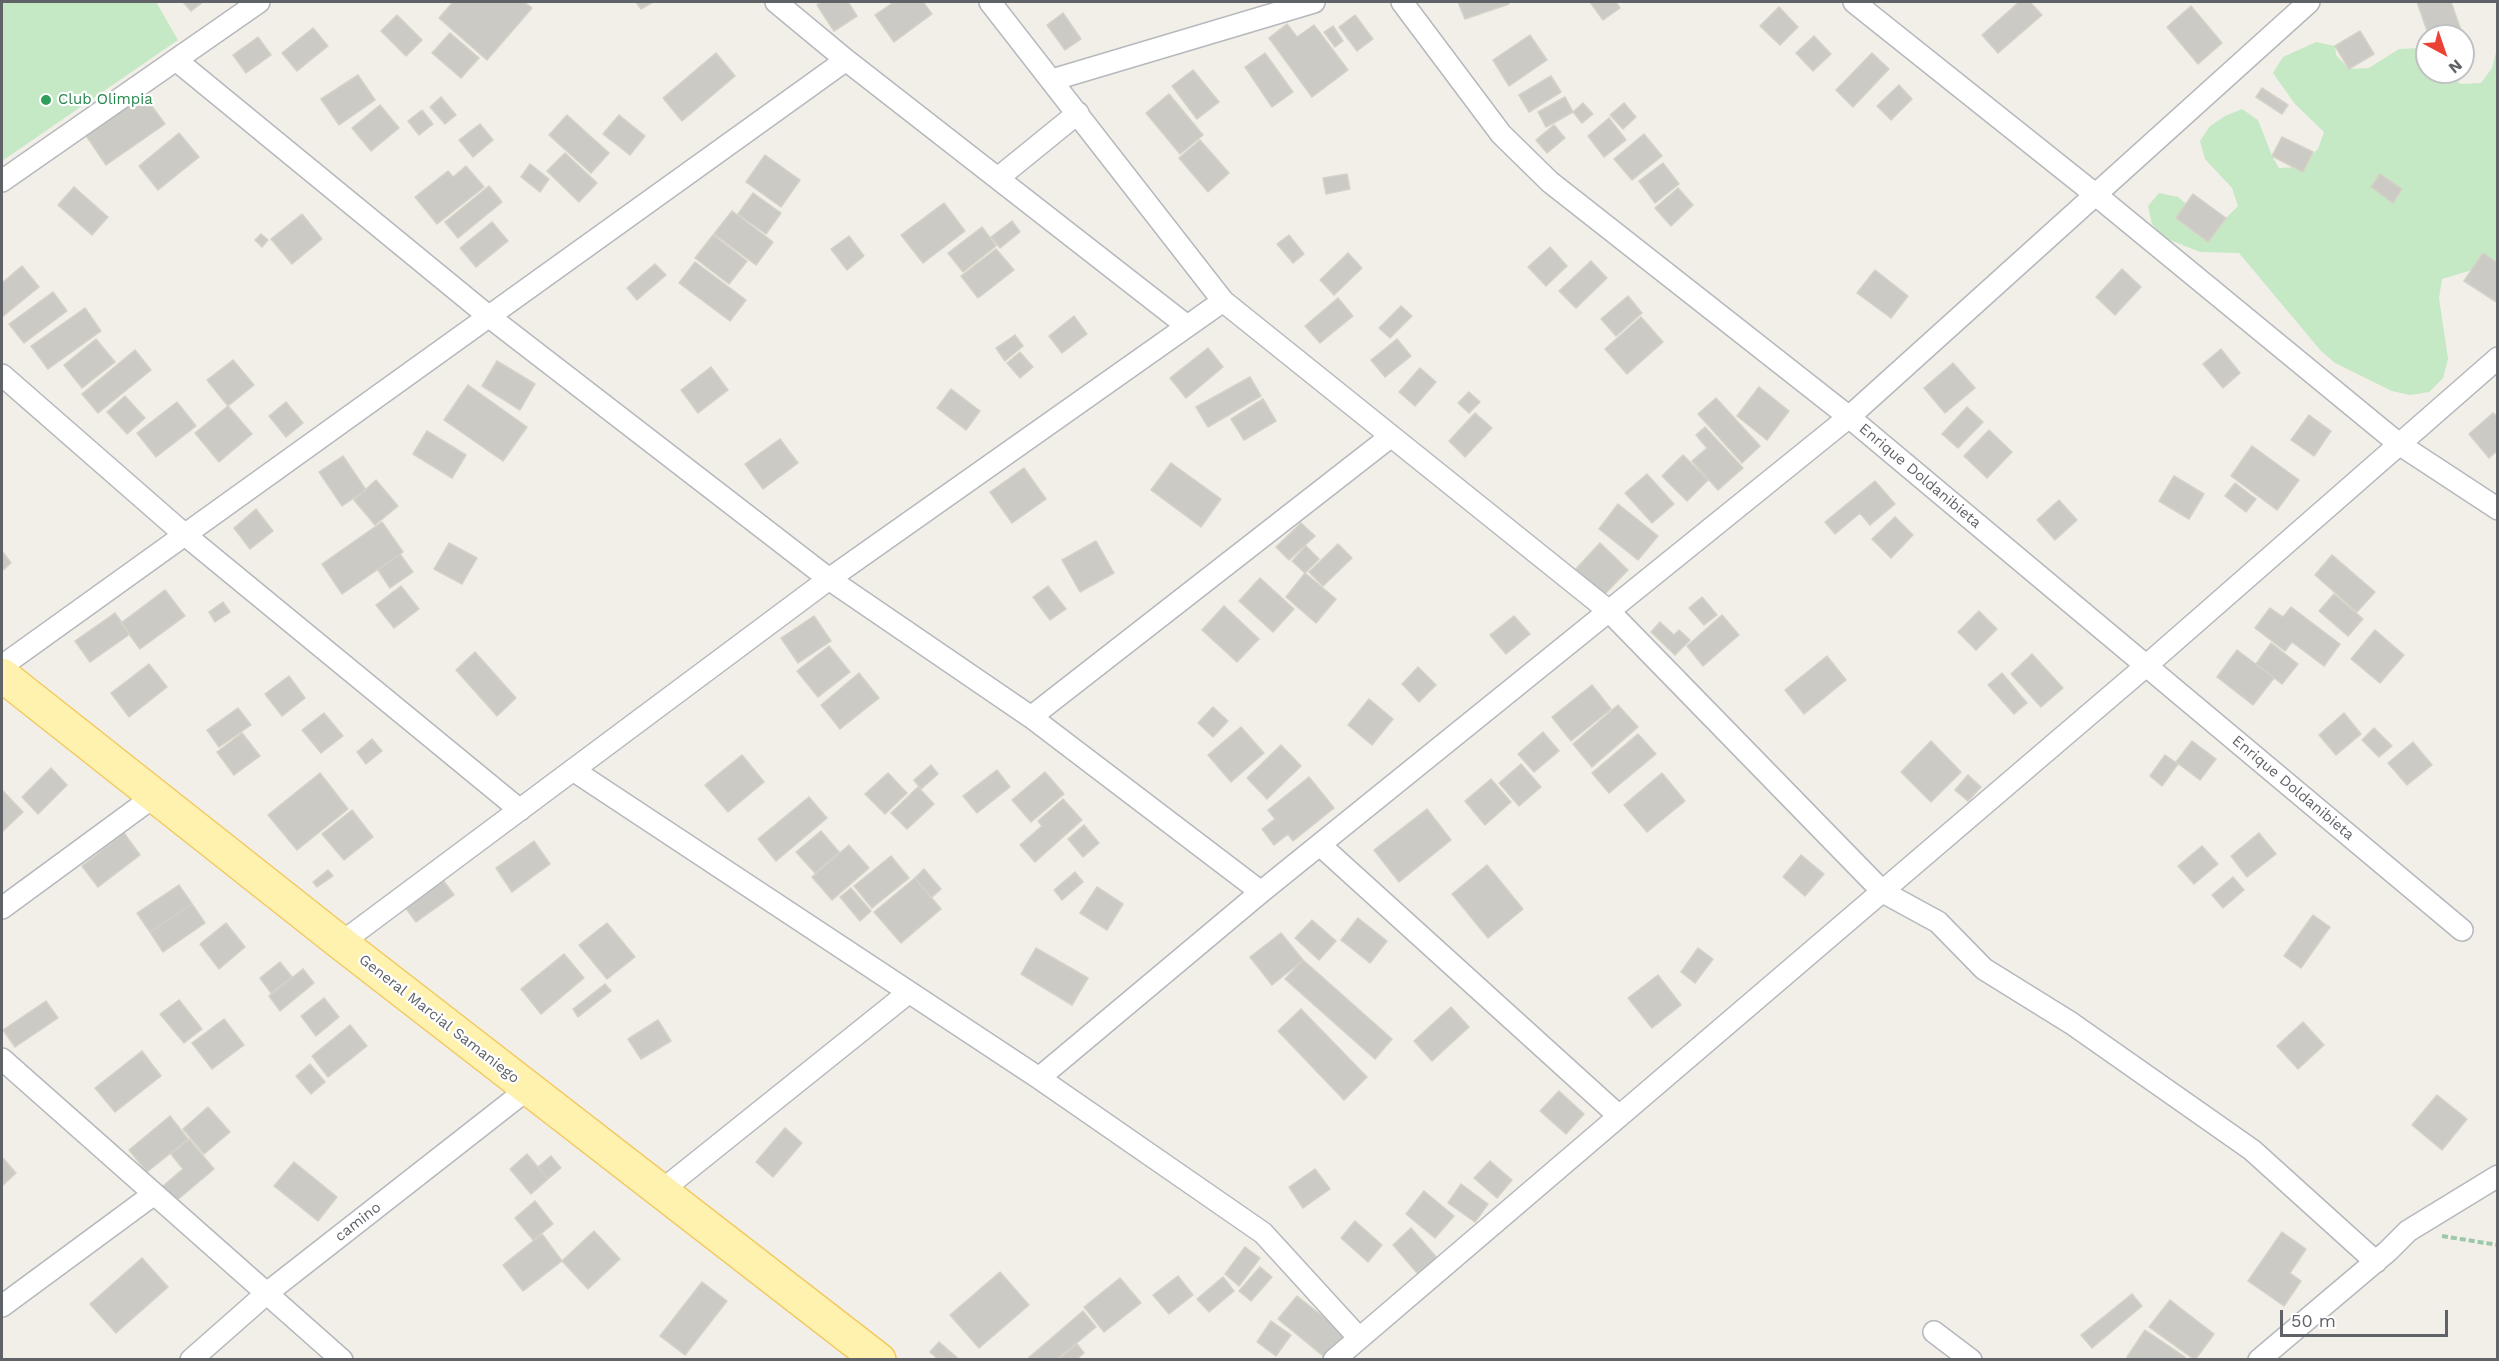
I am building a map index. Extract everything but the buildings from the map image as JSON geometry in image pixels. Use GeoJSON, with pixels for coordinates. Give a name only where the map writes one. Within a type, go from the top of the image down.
{"type":"FeatureCollection","features":[{"type":"Feature","properties":{"kind":"main road","name":"General Marcial Samaniego"},"geometry":{"type":"LineString","coordinates":[[2,675],[341,943],[879,1359]]}},
{"type":"Feature","properties":{"kind":"street"},"geometry":{"type":"LineString","coordinates":[[2,181],[259,2]]}},
{"type":"Feature","properties":{"kind":"street"},"geometry":{"type":"LineString","coordinates":[[776,2],[846,60],[1187,326]]}},
{"type":"Feature","properties":{"kind":"street"},"geometry":{"type":"LineString","coordinates":[[990,2],[1223,301],[1609,611],[1883,892],[1938,922],[1984,969],[2071,1023],[2253,1150],[2376,1262]]}},
{"type":"Feature","properties":{"kind":"street"},"geometry":{"type":"LineString","coordinates":[[1052,80],[1314,2]]}},
{"type":"Feature","properties":{"kind":"street","name":"Enrique Doldanibieta"},"geometry":{"type":"LineString","coordinates":[[1402,2],[1500,134],[1550,182],[1849,417],[2462,930]]}},
{"type":"Feature","properties":{"kind":"street"},"geometry":{"type":"LineString","coordinates":[[1854,2],[2096,195],[2399,444],[2498,509]]}},
{"type":"Feature","properties":{"kind":"street"},"geometry":{"type":"LineString","coordinates":[[1039,1078],[1261,892],[1849,417],[2308,2]]}},
{"type":"Feature","properties":{"kind":"street"},"geometry":{"type":"LineString","coordinates":[[176,60],[487,315],[830,579],[1031,717],[1261,892]]}},
{"type":"Feature","properties":{"kind":"street"},"geometry":{"type":"LineString","coordinates":[[2,666],[487,315],[846,60]]}},
{"type":"Feature","properties":{"kind":"street"},"geometry":{"type":"LineString","coordinates":[[998,178],[1078,113]]}},
{"type":"Feature","properties":{"kind":"street"},"geometry":{"type":"LineString","coordinates":[[341,943],[830,579],[1223,301]]}},
{"type":"Feature","properties":{"kind":"street"},"geometry":{"type":"LineString","coordinates":[[1334,1359],[2148,665],[2498,358]]}},
{"type":"Feature","properties":{"kind":"street"},"geometry":{"type":"LineString","coordinates":[[2,375],[184,534],[520,810]]}},
{"type":"Feature","properties":{"kind":"street"},"geometry":{"type":"LineString","coordinates":[[1031,717],[1390,437]]}},
{"type":"Feature","properties":{"kind":"street"},"geometry":{"type":"LineString","coordinates":[[573,770],[1039,1078],[1263,1233],[1359,1338]]}},
{"type":"Feature","properties":{"kind":"street"},"geometry":{"type":"LineString","coordinates":[[2,908],[156,795]]}},
{"type":"Feature","properties":{"kind":"street"},"geometry":{"type":"LineString","coordinates":[[1320,845],[1619,1116]]}},
{"type":"Feature","properties":{"kind":"street"},"geometry":{"type":"LineString","coordinates":[[661,1191],[908,993]]}},
{"type":"Feature","properties":{"kind":"street"},"geometry":{"type":"LineString","coordinates":[[2,1059],[342,1359]]}},
{"type":"Feature","properties":{"kind":"street","name":"camino"},"geometry":{"type":"LineString","coordinates":[[191,1359],[267,1293],[529,1088]]}},
{"type":"Feature","properties":{"kind":"street"},"geometry":{"type":"LineString","coordinates":[[2259,1359],[2376,1262],[2408,1231],[2498,1176]]}},
{"type":"Feature","properties":{"kind":"street"},"geometry":{"type":"LineString","coordinates":[[2,1306],[154,1194]]}},
{"type":"Feature","properties":{"kind":"street"},"geometry":{"type":"LineString","coordinates":[[1934,1332],[1971,1359]]}},
{"type":"Feature","properties":{"kind":"path"},"geometry":{"type":"LineString","coordinates":[[2408,1231],[2498,1245]]}},
{"type":"Feature","properties":{"kind":"green space","name":"Club Olimpia"},"geometry":{"type":"Polygon","coordinates":[[[2,2],[156,2],[178,40],[2,161],[2,2]]]}},
{"type":"Feature","properties":{"kind":"green space"},"geometry":{"type":"Polygon","coordinates":[[[2316,42],[2335,46],[2336,55],[2349,69],[2369,68],[2399,49],[2415,48],[2415,84],[2475,84],[2481,83],[2492,68],[2497,48],[2497,267],[2482,267],[2442,279],[2439,298],[2448,359],[2443,378],[2429,392],[2410,395],[2392,391],[2335,363],[2321,351],[2239,253],[2200,252],[2165,238],[2152,224],[2148,206],[2159,193],[2178,197],[2191,208],[2226,218],[2238,206],[2232,188],[2205,159],[2200,141],[2210,126],[2225,116],[2242,109],[2258,120],[2279,168],[2299,167],[2318,149],[2324,132],[2295,104],[2273,73],[2283,57],[2316,42]]]}},
{"type":"Feature","properties":{"kind":"place","name":"Club Olimpia"},"geometry":{"type":"Point","coordinates":[46,100]}}]}
